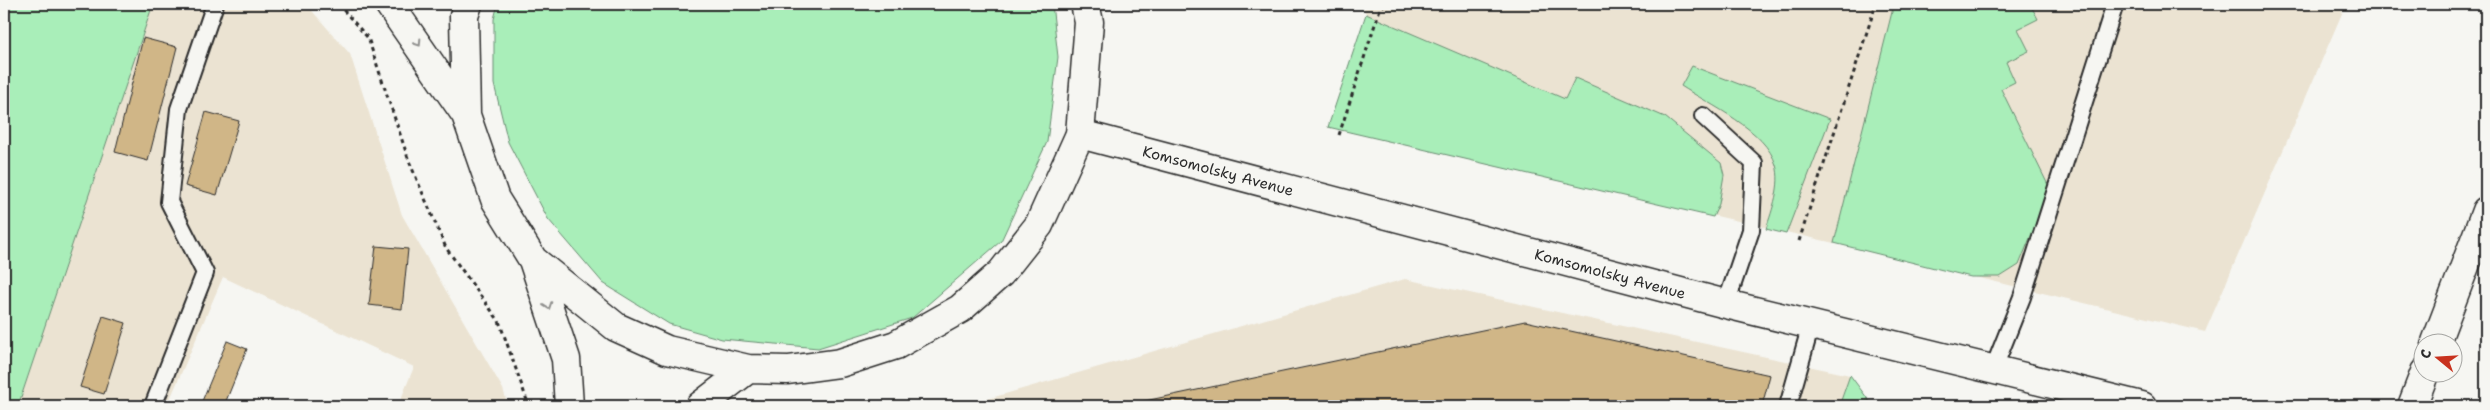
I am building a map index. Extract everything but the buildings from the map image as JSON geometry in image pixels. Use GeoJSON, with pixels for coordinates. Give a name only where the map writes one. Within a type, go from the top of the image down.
{"type":"FeatureCollection","features":[{"type":"Feature","properties":{"kind":"main road"},"geometry":{"type":"LineString","coordinates":[[389,4],[466,115],[495,199],[533,260],[566,359],[569,406]]}},
{"type":"Feature","properties":{"kind":"main road"},"geometry":{"type":"LineString","coordinates":[[466,115],[464,16],[468,4]]}},
{"type":"Feature","properties":{"kind":"main road"},"geometry":{"type":"LineString","coordinates":[[533,260],[616,327],[667,350],[748,369],[788,370],[840,363],[896,345],[960,309],[1001,273],[1039,225],[1080,134],[1089,22],[1086,4]]}},
{"type":"Feature","properties":{"kind":"main road","name":"Komsomolsky Avenue"},"geometry":{"type":"LineString","coordinates":[[1080,134],[1726,304],[2142,406]]}},
{"type":"Feature","properties":{"kind":"main road"},"geometry":{"type":"LineString","coordinates":[[2440,332],[2486,211]]}},
{"type":"Feature","properties":{"kind":"main road"},"geometry":{"type":"LineString","coordinates":[[700,406],[748,369]]}},
{"type":"Feature","properties":{"kind":"main road"},"geometry":{"type":"LineString","coordinates":[[2412,406],[2421,382]]}},
{"type":"Feature","properties":{"kind":"lane"},"geometry":{"type":"LineString","coordinates":[[153,406],[205,273],[169,202],[179,109],[215,4]]}},
{"type":"Feature","properties":{"kind":"lane"},"geometry":{"type":"LineString","coordinates":[[1994,370],[2022,297],[2115,4]]}},
{"type":"Feature","properties":{"kind":"lane"},"geometry":{"type":"LineString","coordinates":[[1703,116],[1754,163],[1751,230],[1726,304]]}},
{"type":"Feature","properties":{"kind":"lane"},"geometry":{"type":"LineString","coordinates":[[1788,406],[1811,325]]}},
{"type":"Feature","properties":{"kind":"path"},"geometry":{"type":"LineString","coordinates":[[338,4],[368,38],[409,160],[446,248],[499,321],[529,406]]}},
{"type":"Feature","properties":{"kind":"path"},"geometry":{"type":"LineString","coordinates":[[1340,135],[1380,9],[1385,4]]}},
{"type":"Feature","properties":{"kind":"path"},"geometry":{"type":"LineString","coordinates":[[1799,242],[1876,4]]}},
{"type":"Feature","properties":{"kind":"path"},"geometry":{"type":"LineString","coordinates":[[2483,4],[2486,9]]}},
{"type":"Feature","properties":{"kind":"shaded area"},"geometry":{"type":"Polygon","coordinates":[[[153,4],[306,4],[350,54],[402,215],[503,389],[508,406],[398,406],[414,367],[223,277],[167,406],[18,406],[153,4]]]}},
{"type":"Feature","properties":{"kind":"shaded area"},"geometry":{"type":"Polygon","coordinates":[[[1362,4],[2346,4],[2205,332],[1834,243],[1328,127],[1366,14],[1362,4]]]}},
{"type":"Feature","properties":{"kind":"shaded area"},"geometry":{"type":"Polygon","coordinates":[[[1405,279],[1850,375],[1839,406],[963,406],[1405,279]]]}},
{"type":"Feature","properties":{"kind":"green space"},"geometry":{"type":"Polygon","coordinates":[[[4,4],[153,4],[18,406],[4,406],[4,4]]]}},
{"type":"Feature","properties":{"kind":"green space"},"geometry":{"type":"Polygon","coordinates":[[[498,4],[1052,4],[1058,57],[1047,142],[1001,241],[912,318],[818,348],[722,339],[669,324],[603,283],[548,219],[508,142],[494,84],[494,19],[498,4]]]}},
{"type":"Feature","properties":{"kind":"green space"},"geometry":{"type":"Polygon","coordinates":[[[1894,4],[2030,4],[2038,19],[2018,29],[2029,51],[2006,62],[2015,82],[2001,89],[2050,189],[2019,265],[2000,277],[1971,277],[1834,243],[1894,4]]]}},
{"type":"Feature","properties":{"kind":"green space"},"geometry":{"type":"Polygon","coordinates":[[[1366,14],[1565,99],[1575,78],[1665,117],[1721,163],[1724,175],[1719,204],[1713,217],[1328,127],[1366,14]]]}},
{"type":"Feature","properties":{"kind":"green space"},"geometry":{"type":"Polygon","coordinates":[[[1692,66],[1830,119],[1786,234],[1766,229],[1778,181],[1776,165],[1770,152],[1761,141],[1736,120],[1681,86],[1692,66]]]}},
{"type":"Feature","properties":{"kind":"green space"},"geometry":{"type":"Polygon","coordinates":[[[1850,375],[1873,406],[1839,406],[1850,375]]]}}]}
